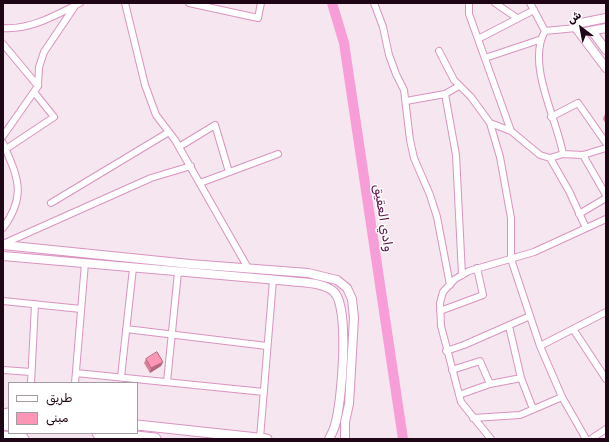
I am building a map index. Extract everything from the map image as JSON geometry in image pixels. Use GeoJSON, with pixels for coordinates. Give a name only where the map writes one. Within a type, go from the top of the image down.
{"type":"FeatureCollection","features":[{"type":"Feature","properties":{"kind":"highway"},"geometry":{"type":"LineString","coordinates":[[108,434],[155,439]]}},
{"type":"Feature","properties":{"kind":"highway"},"geometry":{"type":"LineString","coordinates":[[3,437],[23,439]]}},
{"type":"Feature","properties":{"kind":"main road"},"geometry":{"type":"LineString","coordinates":[[138,425],[263,438]]}},
{"type":"Feature","properties":{"kind":"street"},"geometry":{"type":"LineString","coordinates":[[125,3],[145,85],[156,115],[191,166],[248,268]]}},
{"type":"Feature","properties":{"kind":"street"},"geometry":{"type":"LineString","coordinates":[[189,3],[201,4],[224,11],[258,18],[261,3]]}},
{"type":"Feature","properties":{"kind":"street"},"geometry":{"type":"LineString","coordinates":[[224,3],[224,11]]}},
{"type":"Feature","properties":{"kind":"street"},"geometry":{"type":"LineString","coordinates":[[374,3],[383,27],[389,55],[404,90],[410,140],[414,158],[430,194],[437,217],[450,285]]}},
{"type":"Feature","properties":{"kind":"street"},"geometry":{"type":"LineString","coordinates":[[469,3],[469,14],[512,131]]}},
{"type":"Feature","properties":{"kind":"street"},"geometry":{"type":"LineString","coordinates":[[496,3],[517,18]]}},
{"type":"Feature","properties":{"kind":"street"},"geometry":{"type":"LineString","coordinates":[[530,3],[545,31]]}},
{"type":"Feature","properties":{"kind":"street"},"geometry":{"type":"LineString","coordinates":[[3,28],[12,29],[30,26],[53,17],[78,4]]}},
{"type":"Feature","properties":{"kind":"street"},"geometry":{"type":"LineString","coordinates":[[3,136],[38,86],[39,67],[44,52],[78,4]]}},
{"type":"Feature","properties":{"kind":"street"},"geometry":{"type":"LineString","coordinates":[[478,39],[534,10]]}},
{"type":"Feature","properties":{"kind":"street"},"geometry":{"type":"LineString","coordinates":[[578,31],[581,22],[606,18]]}},
{"type":"Feature","properties":{"kind":"street"},"geometry":{"type":"LineString","coordinates":[[545,31],[592,31],[606,28]]}},
{"type":"Feature","properties":{"kind":"street"},"geometry":{"type":"LineString","coordinates":[[545,31],[539,40],[539,65],[551,117],[561,140],[563,154]]}},
{"type":"Feature","properties":{"kind":"street"},"geometry":{"type":"LineString","coordinates":[[578,31],[606,68]]}},
{"type":"Feature","properties":{"kind":"street"},"geometry":{"type":"LineString","coordinates":[[592,31],[606,50]]}},
{"type":"Feature","properties":{"kind":"street"},"geometry":{"type":"LineString","coordinates":[[485,58],[539,40]]}},
{"type":"Feature","properties":{"kind":"street"},"geometry":{"type":"LineString","coordinates":[[3,44],[38,86]]}},
{"type":"Feature","properties":{"kind":"street"},"geometry":{"type":"LineString","coordinates":[[439,51],[459,86],[472,97],[490,123],[500,157],[511,218],[511,259],[540,346],[562,397],[586,439]]}},
{"type":"Feature","properties":{"kind":"street"},"geometry":{"type":"LineString","coordinates":[[406,101],[445,94],[454,91],[459,86]]}},
{"type":"Feature","properties":{"kind":"street"},"geometry":{"type":"LineString","coordinates":[[3,228],[14,214],[19,192],[17,179],[4,146],[54,117],[34,92]]}},
{"type":"Feature","properties":{"kind":"street"},"geometry":{"type":"LineString","coordinates":[[445,94],[456,155],[462,275]]}},
{"type":"Feature","properties":{"kind":"street"},"geometry":{"type":"LineString","coordinates":[[551,117],[578,102],[606,143]]}},
{"type":"Feature","properties":{"kind":"street"},"geometry":{"type":"LineString","coordinates":[[490,123],[512,131],[540,155],[550,158],[563,154],[583,156],[606,148]]}},
{"type":"Feature","properties":{"kind":"street"},"geometry":{"type":"LineString","coordinates":[[179,147],[214,125],[229,172]]}},
{"type":"Feature","properties":{"kind":"street"},"geometry":{"type":"LineString","coordinates":[[51,203],[169,132]]}},
{"type":"Feature","properties":{"kind":"street"},"geometry":{"type":"LineString","coordinates":[[200,183],[278,154]]}},
{"type":"Feature","properties":{"kind":"street"},"geometry":{"type":"LineString","coordinates":[[579,214],[606,196],[583,156]]}},
{"type":"Feature","properties":{"kind":"street"},"geometry":{"type":"LineString","coordinates":[[550,158],[586,228]]}},
{"type":"Feature","properties":{"kind":"street"},"geometry":{"type":"LineString","coordinates":[[3,244],[151,178],[191,166]]}},
{"type":"Feature","properties":{"kind":"street"},"geometry":{"type":"LineString","coordinates":[[491,439],[461,402],[446,351],[441,326],[440,311],[443,292],[462,275],[477,268],[534,252],[606,219]]}},
{"type":"Feature","properties":{"kind":"street"},"geometry":{"type":"LineString","coordinates":[[3,244],[150,260],[308,273],[337,280],[347,288],[352,299],[354,318],[349,402],[345,422],[345,439]]}},
{"type":"Feature","properties":{"kind":"street"},"geometry":{"type":"LineString","coordinates":[[3,256],[273,280],[329,288],[336,293],[341,305],[343,332],[340,401],[335,427],[329,439]]}},
{"type":"Feature","properties":{"kind":"street"},"geometry":{"type":"LineString","coordinates":[[150,260],[150,269]]}},
{"type":"Feature","properties":{"kind":"street"},"geometry":{"type":"LineString","coordinates":[[75,382],[85,263]]}},
{"type":"Feature","properties":{"kind":"street"},"geometry":{"type":"LineString","coordinates":[[121,377],[133,268]]}},
{"type":"Feature","properties":{"kind":"street"},"geometry":{"type":"LineString","coordinates":[[440,311],[483,295],[477,268]]}},
{"type":"Feature","properties":{"kind":"street"},"geometry":{"type":"LineString","coordinates":[[167,382],[178,272]]}},
{"type":"Feature","properties":{"kind":"street"},"geometry":{"type":"LineString","coordinates":[[263,438],[264,392],[273,280]]}},
{"type":"Feature","properties":{"kind":"street"},"geometry":{"type":"LineString","coordinates":[[3,301],[81,309]]}},
{"type":"Feature","properties":{"kind":"street"},"geometry":{"type":"LineString","coordinates":[[31,382],[35,304]]}},
{"type":"Feature","properties":{"kind":"street"},"geometry":{"type":"LineString","coordinates":[[540,346],[606,312]]}},
{"type":"Feature","properties":{"kind":"street"},"geometry":{"type":"LineString","coordinates":[[446,351],[530,316]]}},
{"type":"Feature","properties":{"kind":"street"},"geometry":{"type":"LineString","coordinates":[[509,326],[521,378],[533,409]]}},
{"type":"Feature","properties":{"kind":"street"},"geometry":{"type":"LineString","coordinates":[[126,329],[267,346]]}},
{"type":"Feature","properties":{"kind":"street"},"geometry":{"type":"LineString","coordinates":[[573,329],[605,376]]}},
{"type":"Feature","properties":{"kind":"street"},"geometry":{"type":"LineString","coordinates":[[452,370],[480,361],[490,384]]}},
{"type":"Feature","properties":{"kind":"street"},"geometry":{"type":"LineString","coordinates":[[3,370],[31,372]]}},
{"type":"Feature","properties":{"kind":"street"},"geometry":{"type":"LineString","coordinates":[[76,373],[264,392]]}},
{"type":"Feature","properties":{"kind":"street"},"geometry":{"type":"LineString","coordinates":[[459,395],[490,384],[521,378]]}},
{"type":"Feature","properties":{"kind":"street"},"geometry":{"type":"LineString","coordinates":[[473,418],[520,415],[562,397]]}},
{"type":"Feature","properties":{"kind":"street"},"geometry":{"type":"LineString","coordinates":[[340,401],[349,402]]}},
{"type":"Feature","properties":{"kind":"street"},"geometry":{"type":"LineString","coordinates":[[591,439],[606,429]]}},
{"type":"Feature","properties":{"kind":"building"},"geometry":{"type":"Polygon","coordinates":[[[157,352],[163,362],[151,368],[146,359],[157,352]]]}},
{"type":"Feature","properties":{"kind":"waterway","name":"وادي العقيق"},"geometry":{"type":"LineString","coordinates":[[332,3],[344,43],[403,439]]}}]}
